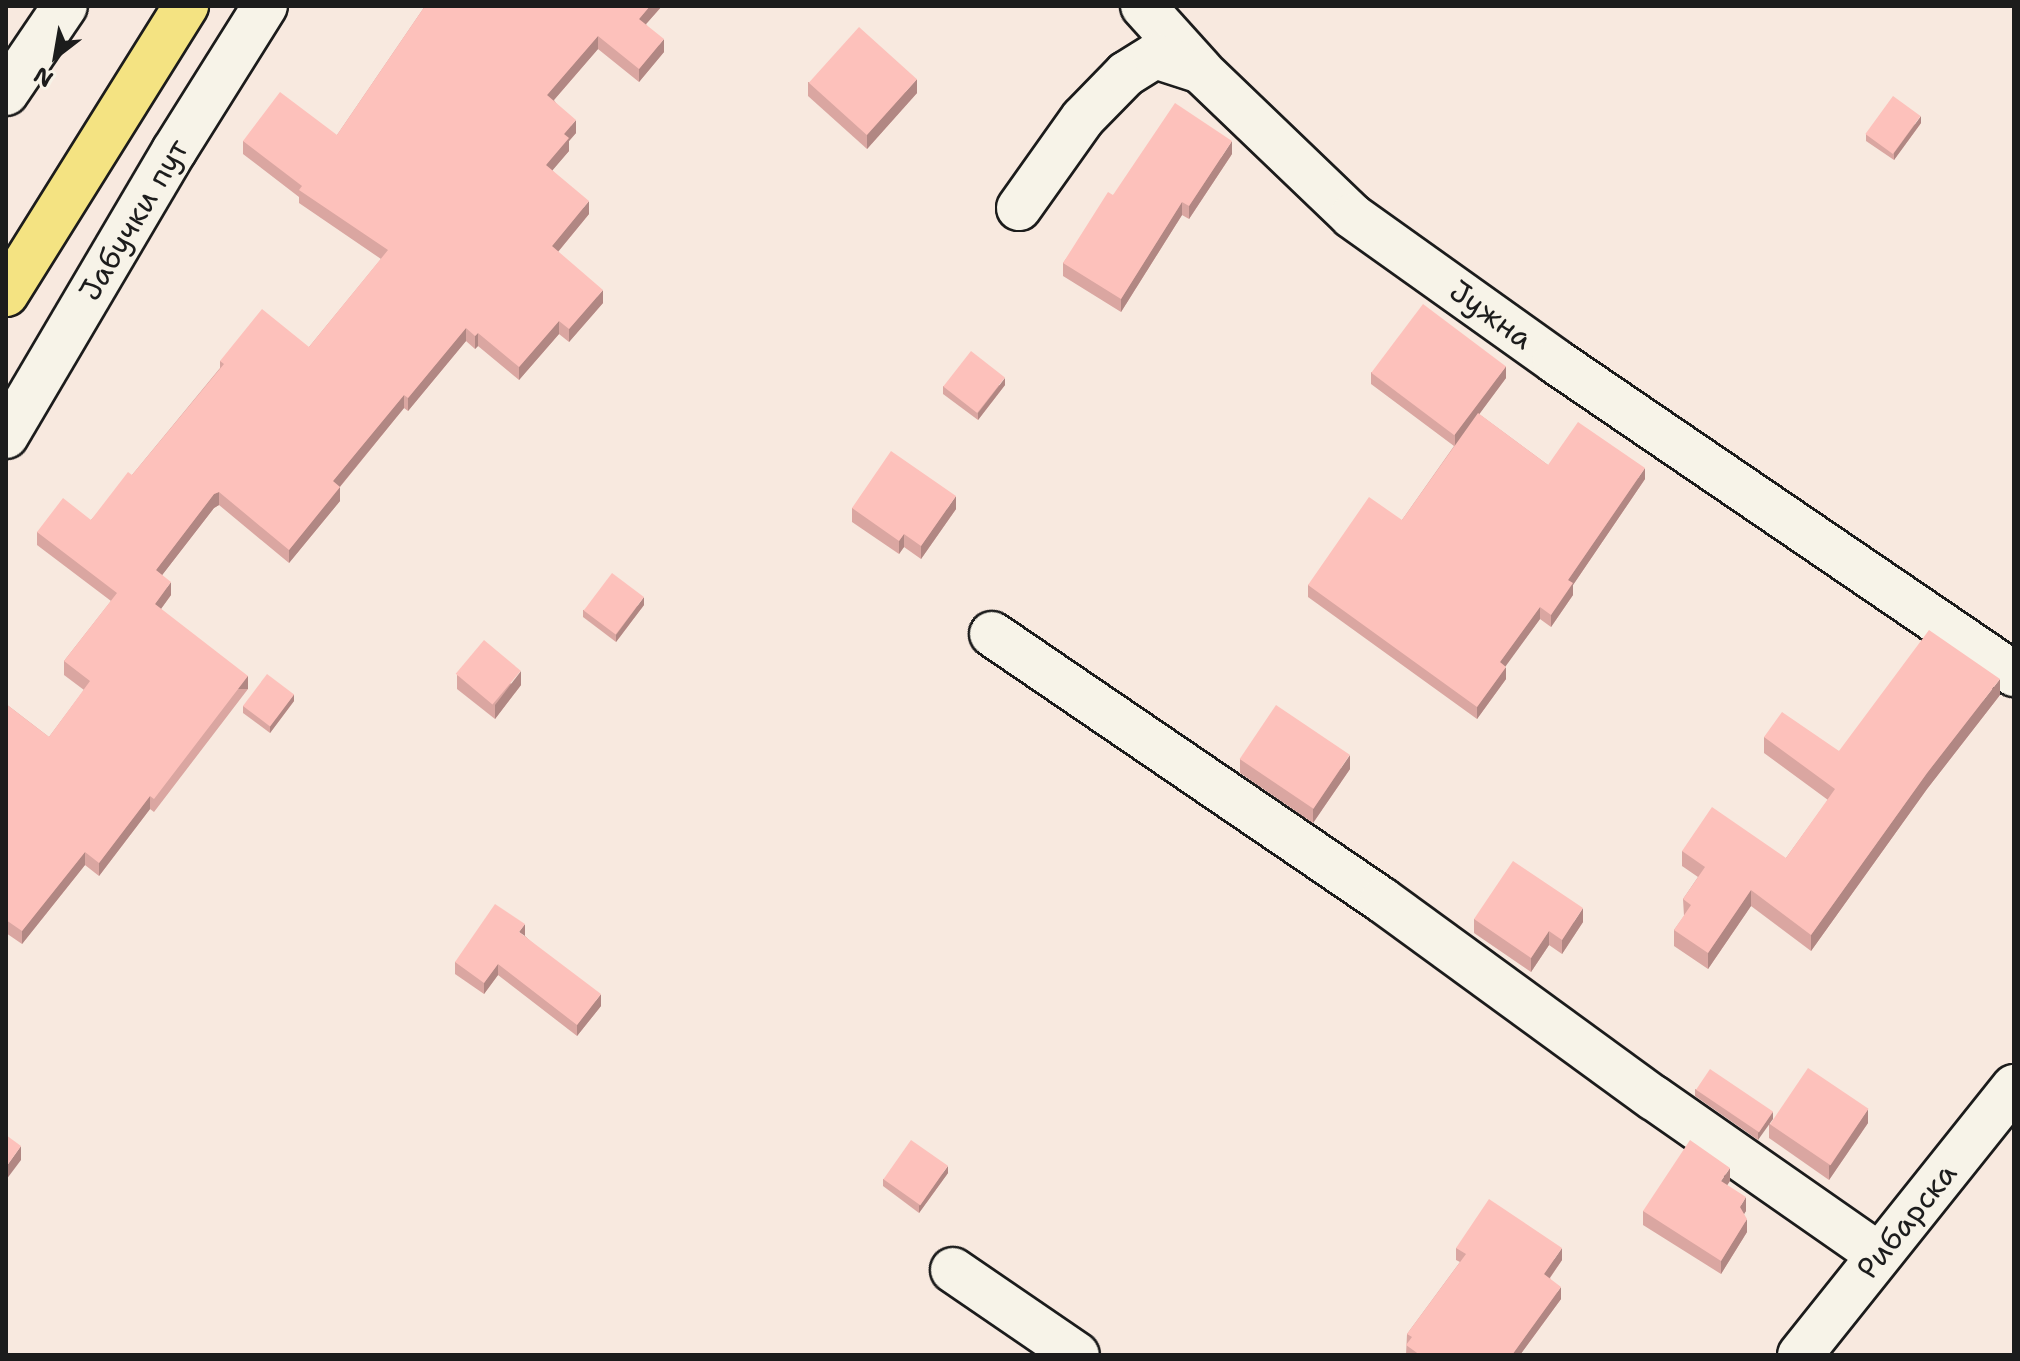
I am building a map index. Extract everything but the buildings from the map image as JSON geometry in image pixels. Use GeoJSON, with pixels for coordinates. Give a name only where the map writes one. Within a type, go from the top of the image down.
{"type":"FeatureCollection","features":[{"type":"Feature","properties":{"kind":"main road"},"geometry":{"type":"LineString","coordinates":[[6,294],[186,6]]}},
{"type":"Feature","properties":{"kind":"street"},"geometry":{"type":"LineString","coordinates":[[6,93],[65,6]]}},
{"type":"Feature","properties":{"kind":"street","name":"Јабучки пут"},"geometry":{"type":"LineString","coordinates":[[6,436],[174,151],[265,6]]}},
{"type":"Feature","properties":{"kind":"street"},"geometry":{"type":"LineString","coordinates":[[1143,6],[1201,71]]}},
{"type":"Feature","properties":{"kind":"street","name":"Јужна"},"geometry":{"type":"LineString","coordinates":[[1019,208],[1083,118],[1126,74],[1155,56],[1201,71],[1352,216],[1555,361],[2014,674]]}},
{"type":"Feature","properties":{"kind":"street"},"geometry":{"type":"LineString","coordinates":[[992,634],[1357,882],[1654,1098],[1879,1255]]}},
{"type":"Feature","properties":{"kind":"street","name":"Рибарска"},"geometry":{"type":"LineString","coordinates":[[1800,1355],[2014,1087]]}},
{"type":"Feature","properties":{"kind":"street"},"geometry":{"type":"LineString","coordinates":[[953,1270],[1077,1355]]}}]}
